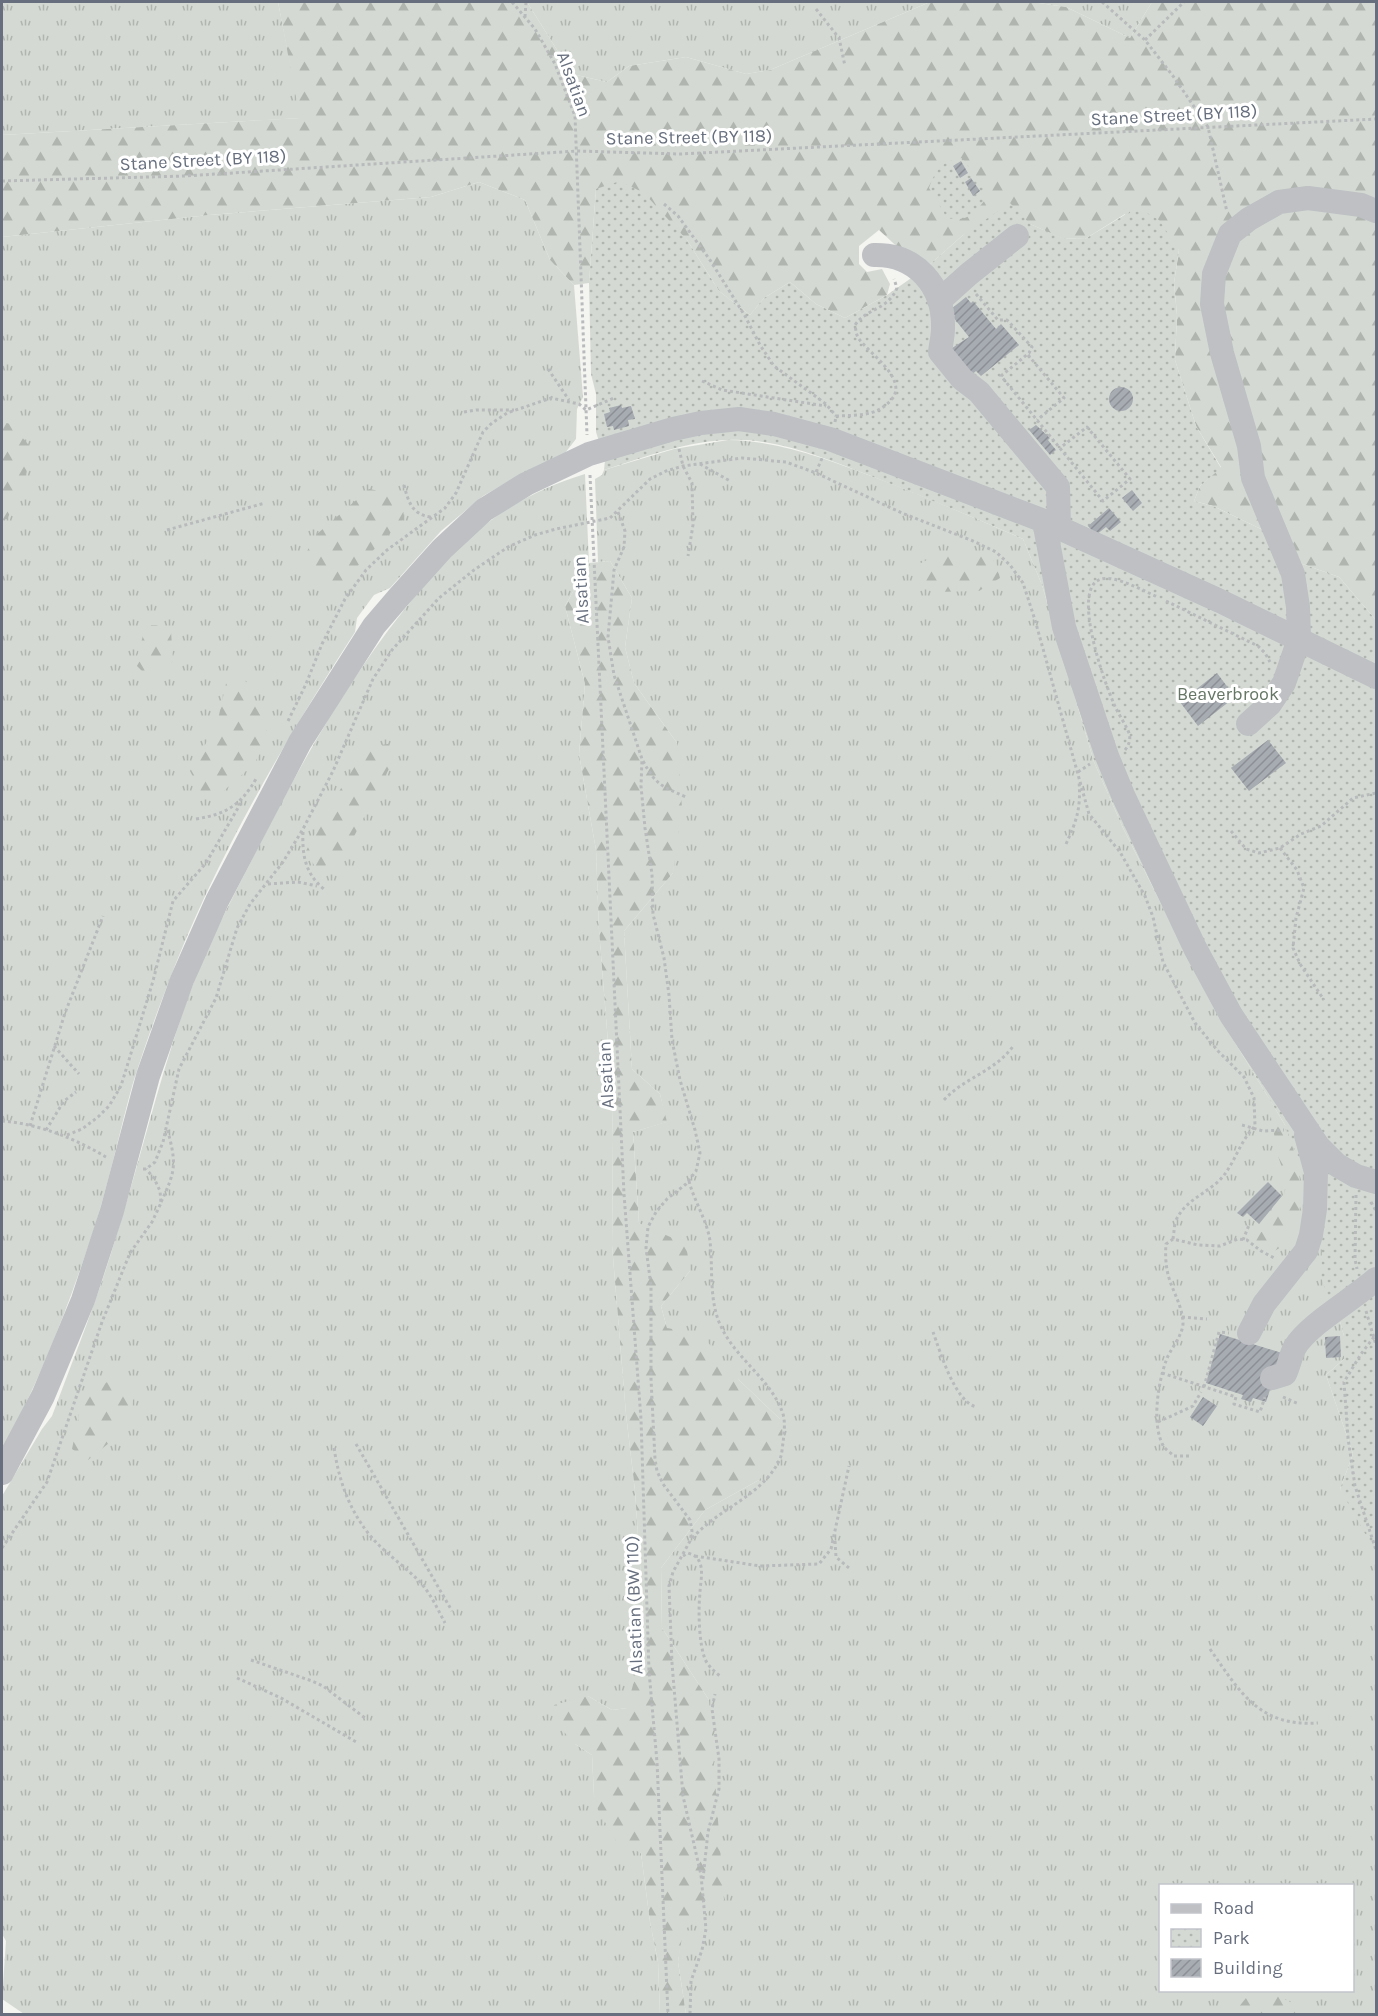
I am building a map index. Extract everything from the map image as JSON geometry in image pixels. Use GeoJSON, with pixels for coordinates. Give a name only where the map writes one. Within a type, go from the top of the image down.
{"type":"FeatureCollection","features":[{"type":"Feature","properties":{"kind":"lane"},"geometry":{"type":"LineString","coordinates":[[1248,724],[1270,704],[1284,683],[1299,639],[1298,607],[1293,574],[1253,478],[1249,446],[1222,353],[1212,304],[1214,274],[1230,234],[1249,219],[1280,202],[1308,198],[1361,205],[1377,211]]}},
{"type":"Feature","properties":{"kind":"lane"},"geometry":{"type":"LineString","coordinates":[[939,301],[1017,236]]}},
{"type":"Feature","properties":{"kind":"lane"},"geometry":{"type":"LineString","coordinates":[[880,255],[902,258],[918,267],[938,295],[943,327],[940,352],[962,379],[979,392],[1058,487],[1052,524],[1064,627],[1107,756],[1159,873],[1231,1015],[1297,1126],[1347,1174],[1315,1209],[1306,1251],[1264,1304],[1249,1333]]}},
{"type":"Feature","properties":{"kind":"lane"},"geometry":{"type":"LineString","coordinates":[[2,1473],[43,1396],[135,1168],[152,1065],[182,980],[217,901],[300,742],[374,626],[442,549],[484,510],[526,484],[589,454],[683,427],[739,419],[774,424],[830,439],[1052,524],[1377,677]]}},
{"type":"Feature","properties":{"kind":"lane"},"geometry":{"type":"LineString","coordinates":[[1273,1389],[1286,1374],[1295,1347],[1314,1326],[1365,1283]]}},
{"type":"Feature","properties":{"kind":"path","name":"Alsatian"},"geometry":{"type":"LineString","coordinates":[[512,2],[535,29],[555,64],[575,116],[591,523],[624,1194]]}},
{"type":"Feature","properties":{"kind":"path"},"geometry":{"type":"LineString","coordinates":[[525,17],[526,2]]}},
{"type":"Feature","properties":{"kind":"path"},"geometry":{"type":"LineString","coordinates":[[1102,2],[1145,40],[1208,127],[1226,199],[1230,234]]}},
{"type":"Feature","properties":{"kind":"path"},"geometry":{"type":"LineString","coordinates":[[1145,40],[1184,2]]}},
{"type":"Feature","properties":{"kind":"path"},"geometry":{"type":"LineString","coordinates":[[816,9],[838,38],[845,66]]}},
{"type":"Feature","properties":{"kind":"path","name":"Stane Street (BY 118)"},"geometry":{"type":"LineString","coordinates":[[2,181],[185,176],[577,151],[680,154],[1377,119]]}},
{"type":"Feature","properties":{"kind":"path"},"geometry":{"type":"LineString","coordinates":[[664,204],[678,216],[710,260],[774,366],[828,406],[836,416]]}},
{"type":"Feature","properties":{"kind":"path"},"geometry":{"type":"LineString","coordinates":[[836,416],[870,415],[886,406],[895,396],[896,382],[857,336],[855,326],[860,318],[884,306],[893,298],[897,288],[880,255]]}},
{"type":"Feature","properties":{"kind":"path"},"geometry":{"type":"LineString","coordinates":[[969,274],[973,290],[998,320],[1007,320],[1032,347],[1028,355],[1001,376],[1103,501],[1131,479],[1087,427],[1060,448]]}},
{"type":"Feature","properties":{"kind":"path"},"geometry":{"type":"LineString","coordinates":[[1028,355],[1064,398],[1037,420]]}},
{"type":"Feature","properties":{"kind":"path"},"geometry":{"type":"LineString","coordinates":[[548,369],[570,401]]}},
{"type":"Feature","properties":{"kind":"path"},"geometry":{"type":"LineString","coordinates":[[702,381],[722,390],[828,406]]}},
{"type":"Feature","properties":{"kind":"path"},"geometry":{"type":"LineString","coordinates":[[586,410],[614,398]]}},
{"type":"Feature","properties":{"kind":"path"},"geometry":{"type":"LineString","coordinates":[[464,412],[486,409],[516,410]]}},
{"type":"Feature","properties":{"kind":"path"},"geometry":{"type":"LineString","coordinates":[[816,473],[830,439],[836,416]]}},
{"type":"Feature","properties":{"kind":"path"},"geometry":{"type":"LineString","coordinates":[[135,1168],[155,1162],[179,1068],[216,998],[237,928],[250,904],[283,862],[303,829],[333,771],[373,679],[392,650],[421,615],[456,584],[508,547],[556,529],[610,518],[650,479],[683,466],[742,458],[786,462],[816,473],[902,513],[973,541],[996,552],[1010,565],[1023,583],[1035,620],[1089,814],[1120,852],[1145,896],[1153,917],[1163,962],[1195,1023],[1244,1077],[1254,1098],[1255,1126],[1243,1138],[1233,1163],[1214,1186],[1181,1210],[1173,1239],[1166,1244],[1165,1262],[1183,1325],[1162,1373],[1158,1422],[1164,1447],[1174,1456],[1189,1456]]}},
{"type":"Feature","properties":{"kind":"path"},"geometry":{"type":"LineString","coordinates":[[698,464],[730,481]]}},
{"type":"Feature","properties":{"kind":"path"},"geometry":{"type":"LineString","coordinates":[[683,466],[692,483],[693,497],[693,525],[687,555]]}},
{"type":"Feature","properties":{"kind":"path"},"geometry":{"type":"LineString","coordinates":[[404,485],[410,504],[416,512],[432,517]]}},
{"type":"Feature","properties":{"kind":"path"},"geometry":{"type":"LineString","coordinates":[[167,530],[265,503]]}},
{"type":"Feature","properties":{"kind":"path"},"geometry":{"type":"LineString","coordinates":[[618,512],[625,531],[624,547],[614,570],[608,637],[614,675],[642,759],[652,778],[662,786],[686,797]]}},
{"type":"Feature","properties":{"kind":"path"},"geometry":{"type":"LineString","coordinates":[[1078,772],[1107,756],[1115,760],[1125,752],[1129,745],[1130,735],[1114,703],[1098,660],[1090,625],[1088,594],[1091,585],[1100,579],[1113,579],[1160,598],[1258,646],[1284,683]]}},
{"type":"Feature","properties":{"kind":"path"},"geometry":{"type":"LineString","coordinates":[[642,759],[645,828],[652,874],[653,914],[669,995],[674,1050],[700,1153],[696,1170],[688,1181],[656,1212],[648,1227],[646,1248],[651,1286],[651,1379],[655,1459],[663,1484],[690,1520],[692,1531],[690,1541]]}},
{"type":"Feature","properties":{"kind":"path"},"geometry":{"type":"LineString","coordinates":[[1066,844],[1077,821],[1081,802],[1078,772]]}},
{"type":"Feature","properties":{"kind":"path"},"geometry":{"type":"LineString","coordinates":[[1231,831],[1246,849],[1259,853],[1280,849],[1301,834],[1321,826],[1353,798],[1377,794]]}},
{"type":"Feature","properties":{"kind":"path"},"geometry":{"type":"LineString","coordinates":[[65,1136],[82,1129],[98,1117],[109,1106],[121,1086],[153,981],[172,901],[206,863],[242,801]]}},
{"type":"Feature","properties":{"kind":"path"},"geometry":{"type":"LineString","coordinates":[[266,884],[298,882],[324,889],[313,879],[303,858],[303,829]]}},
{"type":"Feature","properties":{"kind":"path"},"geometry":{"type":"LineString","coordinates":[[1280,849],[1297,870],[1304,888],[1296,918],[1293,948],[1300,964],[1324,1000]]}},
{"type":"Feature","properties":{"kind":"path"},"geometry":{"type":"LineString","coordinates":[[30,1126],[54,1046],[103,916]]}},
{"type":"Feature","properties":{"kind":"path"},"geometry":{"type":"LineString","coordinates":[[944,1100],[953,1090],[988,1070],[1005,1057],[1014,1045]]}},
{"type":"Feature","properties":{"kind":"path"},"geometry":{"type":"LineString","coordinates":[[54,1046],[79,1074]]}},
{"type":"Feature","properties":{"kind":"path"},"geometry":{"type":"LineString","coordinates":[[46,1130],[64,1101],[76,1092]]}},
{"type":"Feature","properties":{"kind":"path"},"geometry":{"type":"LineString","coordinates":[[2,1121],[65,1136],[154,1178],[160,1191],[158,1209]]}},
{"type":"Feature","properties":{"kind":"path"},"geometry":{"type":"LineString","coordinates":[[1242,1125],[1263,1131],[1297,1126]]}},
{"type":"Feature","properties":{"kind":"path"},"geometry":{"type":"LineString","coordinates":[[2,1548],[47,1482],[102,1322],[130,1253],[152,1222],[173,1178],[174,1162],[166,1126]]}},
{"type":"Feature","properties":{"kind":"path"},"geometry":{"type":"LineString","coordinates":[[1347,1174],[1377,1211]]}},
{"type":"Feature","properties":{"kind":"path"},"geometry":{"type":"LineString","coordinates":[[1347,1174],[1355,1259],[1365,1283],[1377,1345]]}},
{"type":"Feature","properties":{"kind":"path"},"geometry":{"type":"LineString","coordinates":[[688,1181],[703,1215],[710,1240],[711,1290],[719,1323],[735,1351],[773,1396],[783,1413],[785,1429],[780,1460],[766,1478],[699,1530],[681,1557],[669,1586],[672,1663],[683,1796],[702,1887],[706,1929],[702,1950],[691,1981],[690,2014]]}},
{"type":"Feature","properties":{"kind":"path","name":"Alsatian (BW 110)"},"geometry":{"type":"LineString","coordinates":[[624,1194],[641,1419],[649,1671],[657,1762],[668,2014]]}},
{"type":"Feature","properties":{"kind":"path"},"geometry":{"type":"LineString","coordinates":[[1243,1240],[1249,1225]]}},
{"type":"Feature","properties":{"kind":"path"},"geometry":{"type":"LineString","coordinates":[[1173,1239],[1198,1245],[1220,1246],[1238,1239],[1247,1240],[1261,1251],[1293,1268]]}},
{"type":"Feature","properties":{"kind":"path"},"geometry":{"type":"LineString","coordinates":[[1182,1317],[1207,1319]]}},
{"type":"Feature","properties":{"kind":"path"},"geometry":{"type":"LineString","coordinates":[[933,1332],[960,1394],[972,1406],[977,1407]]}},
{"type":"Feature","properties":{"kind":"path"},"geometry":{"type":"LineString","coordinates":[[1204,1387],[1219,1332],[1249,1333]]}},
{"type":"Feature","properties":{"kind":"path"},"geometry":{"type":"LineString","coordinates":[[1374,1337],[1360,1354],[1344,1382],[1348,1438],[1355,1486],[1377,1550]]}},
{"type":"Feature","properties":{"kind":"path"},"geometry":{"type":"LineString","coordinates":[[1162,1373],[1236,1397],[1234,1404],[1260,1412],[1273,1389],[1299,1404]]}},
{"type":"Feature","properties":{"kind":"path"},"geometry":{"type":"LineString","coordinates":[[1158,1422],[1193,1406],[1201,1392]]}},
{"type":"Feature","properties":{"kind":"path"},"geometry":{"type":"LineString","coordinates":[[356,1444],[452,1611]]}},
{"type":"Feature","properties":{"kind":"path"},"geometry":{"type":"LineString","coordinates":[[334,1448],[342,1487],[353,1510],[382,1549],[420,1582],[445,1623]]}},
{"type":"Feature","properties":{"kind":"path"},"geometry":{"type":"LineString","coordinates":[[681,1557],[688,1553],[747,1566],[819,1564],[831,1550],[849,1466]]}},
{"type":"Feature","properties":{"kind":"path"},"geometry":{"type":"LineString","coordinates":[[835,1533],[836,1557],[849,1569]]}},
{"type":"Feature","properties":{"kind":"path"},"geometry":{"type":"LineString","coordinates":[[695,1556],[700,1561],[701,1570],[699,1601],[705,1659],[712,1670],[720,1676]]}},
{"type":"Feature","properties":{"kind":"path"},"geometry":{"type":"LineString","coordinates":[[1210,1649],[1250,1702],[1261,1710],[1278,1720],[1299,1725],[1318,1723]]}},
{"type":"Feature","properties":{"kind":"path"},"geometry":{"type":"LineString","coordinates":[[251,1660],[323,1686],[365,1718]]}},
{"type":"Feature","properties":{"kind":"path"},"geometry":{"type":"LineString","coordinates":[[237,1678],[281,1698],[358,1743]]}},
{"type":"Feature","properties":{"kind":"path"},"geometry":{"type":"LineString","coordinates":[[702,1887],[708,1832],[719,1789],[719,1759],[712,1709],[715,1694]]}},
{"type":"Feature","properties":{"kind":"green space"},"geometry":{"type":"Polygon","coordinates":[[[2,2],[278,2],[301,118],[2,135],[2,2]]]}},
{"type":"Feature","properties":{"kind":"green space"},"geometry":{"type":"Polygon","coordinates":[[[278,2],[527,2],[572,74],[607,82],[629,66],[686,57],[746,74],[770,70],[930,2],[1032,2],[1066,7],[1130,38],[1152,2],[1376,2],[1376,620],[1339,577],[1294,561],[1286,541],[1213,506],[1194,501],[1200,486],[1221,467],[1196,426],[1175,360],[1177,315],[1174,283],[1179,250],[1125,214],[1085,239],[1061,238],[1030,224],[963,235],[927,267],[905,254],[879,230],[859,246],[859,264],[867,272],[882,269],[890,284],[887,295],[845,318],[816,304],[790,282],[764,298],[750,315],[719,291],[687,240],[596,189],[589,283],[574,285],[550,260],[525,200],[479,182],[431,197],[209,215],[2,237],[2,135],[300,118],[278,2]]]}},
{"type":"Feature","properties":{"kind":"green space"},"geometry":{"type":"Polygon","coordinates":[[[527,2],[930,2],[770,70],[746,74],[686,57],[629,66],[607,82],[572,74],[527,2]]]}},
{"type":"Feature","properties":{"kind":"green space"},"geometry":{"type":"Polygon","coordinates":[[[1032,2],[1152,2],[1130,38],[1066,7],[1032,2]]]}},
{"type":"Feature","properties":{"kind":"green space"},"geometry":{"type":"Polygon","coordinates":[[[962,158],[984,186],[985,200],[977,210],[965,218],[947,218],[929,188],[940,167],[949,161],[962,158]]]}},
{"type":"Feature","properties":{"kind":"green space","name":"Beaverbrook"},"geometry":{"type":"Polygon","coordinates":[[[620,181],[644,193],[687,240],[719,291],[750,315],[764,298],[790,282],[816,304],[845,318],[887,295],[927,267],[963,235],[1010,203],[1030,224],[1062,238],[1085,239],[1126,214],[1142,210],[1159,220],[1179,250],[1174,283],[1177,315],[1175,360],[1196,426],[1221,468],[1200,486],[1194,501],[1213,506],[1286,541],[1294,561],[1339,577],[1376,620],[1376,1553],[1340,1489],[1353,1454],[1326,1375],[1344,1359],[1344,1336],[1339,1318],[1331,1306],[1321,1277],[1324,1189],[1330,1177],[1299,1163],[1285,1125],[1211,1003],[1123,828],[1094,762],[1042,585],[1023,539],[837,463],[766,442],[729,440],[698,443],[666,450],[604,470],[605,460],[596,432],[596,394],[591,374],[589,283],[596,189],[620,181]]]}},
{"type":"Feature","properties":{"kind":"green space"},"geometry":{"type":"Polygon","coordinates":[[[479,182],[525,200],[550,260],[574,285],[583,397],[577,409],[576,439],[565,453],[483,496],[441,531],[390,588],[374,595],[357,618],[355,632],[301,718],[227,850],[185,942],[133,1083],[99,1214],[74,1288],[41,1370],[2,1450],[2,237],[209,215],[431,197],[479,182]]]}},
{"type":"Feature","properties":{"kind":"green space"},"geometry":{"type":"Polygon","coordinates":[[[2,422],[11,424],[32,449],[22,491],[7,519],[2,520],[2,422]]]}},
{"type":"Feature","properties":{"kind":"green space"},"geometry":{"type":"Polygon","coordinates":[[[728,440],[767,444],[823,459],[879,479],[1023,539],[1042,585],[1094,762],[1123,828],[1211,1003],[1285,1125],[1330,1177],[1339,1318],[1344,1336],[1344,1359],[1326,1375],[1353,1454],[1340,1489],[1376,1535],[1376,2014],[686,2014],[678,1962],[709,1700],[662,1628],[661,1568],[705,1510],[759,1480],[780,1419],[739,1380],[667,1328],[661,1306],[690,1271],[639,1223],[633,1132],[666,1122],[660,1094],[632,1069],[624,931],[673,873],[677,743],[634,683],[625,647],[632,598],[610,561],[598,562],[595,479],[602,475],[604,470],[674,449],[728,440]]]}},
{"type":"Feature","properties":{"kind":"green space"},"geometry":{"type":"Polygon","coordinates":[[[585,474],[589,563],[565,606],[585,684],[579,754],[596,850],[599,930],[611,1080],[612,1245],[635,1491],[645,1638],[628,1708],[612,1710],[588,1696],[575,1744],[592,1755],[594,1796],[641,1853],[658,1962],[660,2014],[24,2014],[2,1999],[6,1941],[2,1934],[2,1496],[52,1416],[116,1237],[175,1035],[199,969],[238,886],[316,740],[376,646],[430,579],[463,544],[480,528],[523,500],[585,474]]]}},
{"type":"Feature","properties":{"kind":"green space"},"geometry":{"type":"Polygon","coordinates":[[[369,489],[402,495],[404,519],[341,583],[326,586],[303,558],[317,534],[369,489]]]}},
{"type":"Feature","properties":{"kind":"green space"},"geometry":{"type":"Polygon","coordinates":[[[975,554],[996,562],[1000,578],[979,591],[935,592],[924,582],[918,571],[921,563],[935,556],[975,554]]]}},
{"type":"Feature","properties":{"kind":"green space"},"geometry":{"type":"Polygon","coordinates":[[[610,561],[632,598],[625,647],[634,683],[677,743],[682,808],[673,873],[624,931],[632,1069],[660,1094],[667,1122],[633,1132],[639,1223],[686,1244],[690,1271],[661,1306],[667,1328],[701,1334],[739,1380],[780,1419],[783,1448],[759,1480],[705,1510],[661,1568],[662,1628],[709,1700],[724,1900],[683,1931],[678,1962],[686,2014],[660,2014],[658,1962],[641,1853],[616,1841],[598,1810],[594,1796],[592,1755],[575,1744],[555,1722],[554,1705],[588,1696],[612,1710],[627,1708],[645,1638],[635,1491],[612,1245],[611,1080],[599,930],[596,850],[579,754],[585,684],[565,606],[589,563],[610,561]]]}},
{"type":"Feature","properties":{"kind":"green space"},"geometry":{"type":"Polygon","coordinates":[[[146,625],[156,625],[171,631],[173,661],[160,676],[145,674],[135,664],[146,625]]]}},
{"type":"Feature","properties":{"kind":"green space"},"geometry":{"type":"Polygon","coordinates":[[[229,670],[248,683],[269,737],[254,764],[219,795],[202,794],[190,771],[217,724],[229,670]]]}},
{"type":"Feature","properties":{"kind":"green space"},"geometry":{"type":"Polygon","coordinates":[[[388,744],[391,765],[349,846],[318,872],[306,851],[328,809],[367,747],[388,744]]]}},
{"type":"Feature","properties":{"kind":"green space"},"geometry":{"type":"Polygon","coordinates":[[[1267,1095],[1282,1121],[1293,1148],[1301,1191],[1300,1211],[1295,1229],[1287,1242],[1273,1252],[1256,1241],[1254,1236],[1264,1230],[1280,1212],[1287,1182],[1278,1156],[1267,1095]]]}},
{"type":"Feature","properties":{"kind":"green space"},"geometry":{"type":"Polygon","coordinates":[[[114,1377],[135,1380],[132,1409],[114,1439],[88,1460],[72,1449],[82,1400],[114,1377]]]}},
{"type":"Feature","properties":{"kind":"green space"},"geometry":{"type":"Polygon","coordinates":[[[1271,1993],[1316,2014],[1233,2014],[1246,1998],[1271,1993]]]}},
{"type":"Feature","properties":{"kind":"building"},"geometry":{"type":"Polygon","coordinates":[[[961,161],[968,173],[960,178],[953,166],[961,161]]]}},
{"type":"Feature","properties":{"kind":"building"},"geometry":{"type":"Polygon","coordinates":[[[971,178],[980,191],[973,196],[965,182],[971,178]]]}},
{"type":"Feature","properties":{"kind":"building"},"geometry":{"type":"Polygon","coordinates":[[[966,297],[971,303],[973,301],[996,329],[1001,324],[1019,345],[981,376],[976,371],[968,378],[946,352],[969,337],[950,310],[966,297]]]}},
{"type":"Feature","properties":{"kind":"building"},"geometry":{"type":"Polygon","coordinates":[[[1121,387],[1130,390],[1133,399],[1130,408],[1121,411],[1112,408],[1109,399],[1112,390],[1121,387]]]}},
{"type":"Feature","properties":{"kind":"building"},"geometry":{"type":"Polygon","coordinates":[[[621,405],[622,408],[631,406],[635,419],[628,420],[629,426],[614,430],[613,426],[607,427],[604,414],[610,412],[609,408],[621,405]]]}},
{"type":"Feature","properties":{"kind":"building"},"geometry":{"type":"Polygon","coordinates":[[[1036,425],[1050,438],[1048,440],[1056,450],[1050,455],[1029,430],[1036,425]]]}},
{"type":"Feature","properties":{"kind":"building"},"geometry":{"type":"Polygon","coordinates":[[[1132,490],[1142,503],[1133,511],[1122,498],[1132,490]]]}},
{"type":"Feature","properties":{"kind":"building"},"geometry":{"type":"Polygon","coordinates":[[[1109,508],[1121,522],[1110,531],[1106,527],[1096,535],[1088,526],[1109,508]]]}},
{"type":"Feature","properties":{"kind":"building"},"geometry":{"type":"Polygon","coordinates":[[[1217,673],[1235,697],[1198,726],[1180,702],[1217,673]]]}},
{"type":"Feature","properties":{"kind":"building"},"geometry":{"type":"Polygon","coordinates":[[[1268,740],[1286,763],[1249,791],[1231,768],[1268,740]]]}},
{"type":"Feature","properties":{"kind":"building"},"geometry":{"type":"Polygon","coordinates":[[[1268,1182],[1282,1196],[1259,1224],[1247,1213],[1243,1217],[1237,1213],[1268,1182]]]}},
{"type":"Feature","properties":{"kind":"building"},"geometry":{"type":"Polygon","coordinates":[[[1220,1334],[1282,1353],[1266,1402],[1253,1398],[1251,1402],[1241,1399],[1243,1395],[1206,1383],[1220,1334]]]}},
{"type":"Feature","properties":{"kind":"building"},"geometry":{"type":"Polygon","coordinates":[[[1340,1336],[1341,1357],[1326,1358],[1325,1337],[1340,1336]]]}},
{"type":"Feature","properties":{"kind":"building"},"geometry":{"type":"Polygon","coordinates":[[[1203,1397],[1217,1406],[1203,1426],[1190,1417],[1203,1397]]]}}]}
